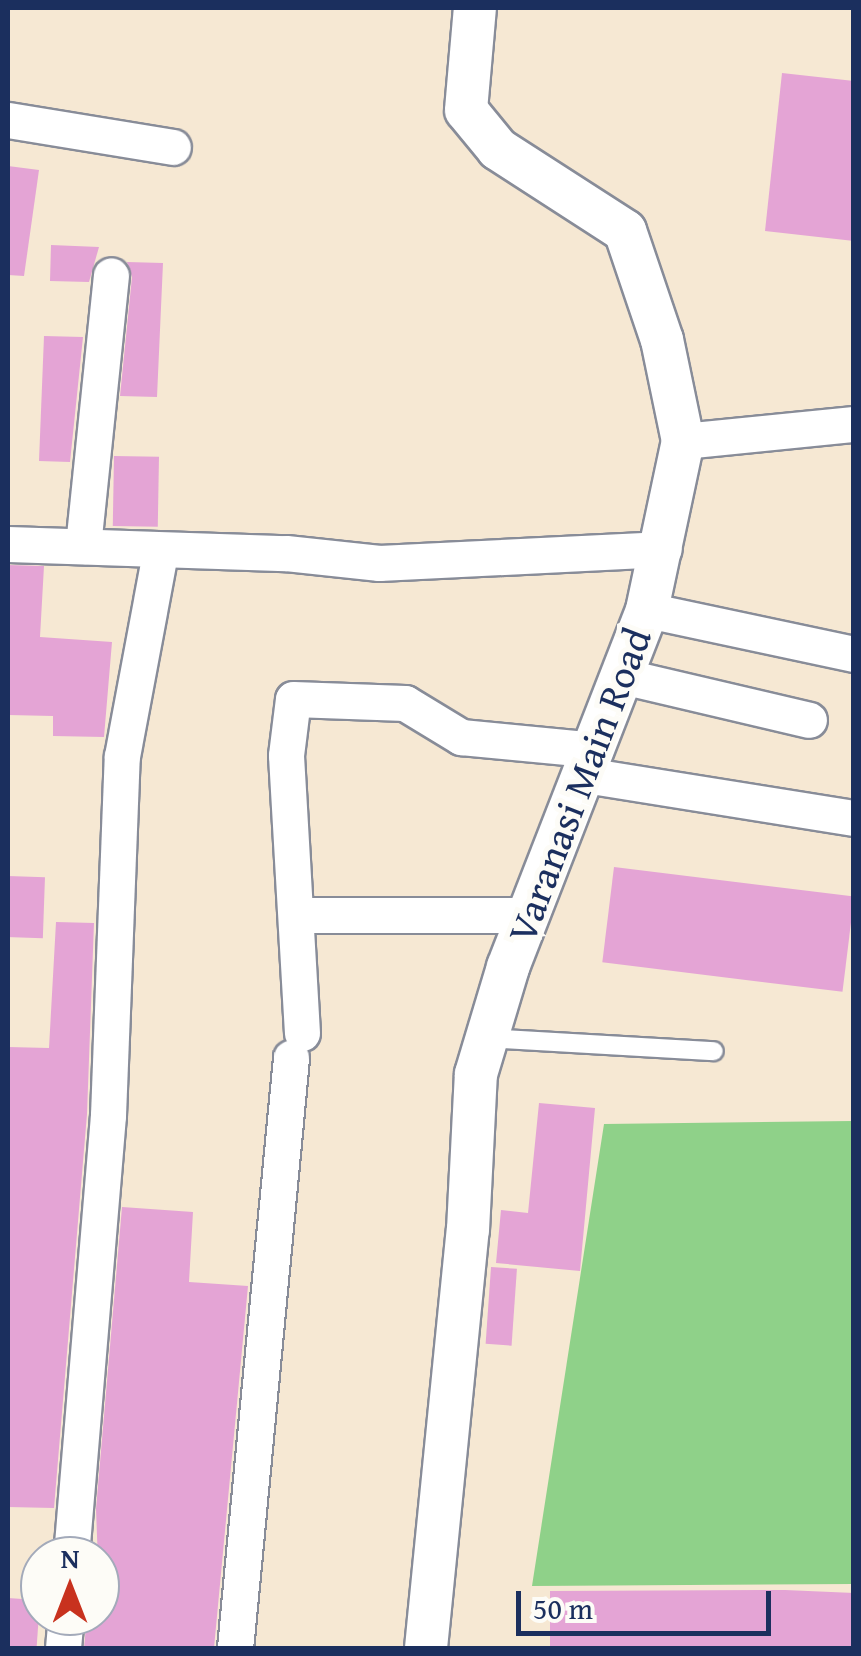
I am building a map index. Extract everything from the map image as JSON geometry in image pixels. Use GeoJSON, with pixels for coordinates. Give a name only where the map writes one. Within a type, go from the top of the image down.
{"type":"FeatureCollection","features":[{"type":"Feature","properties":{"kind":"street","name":"Varanasi Main Road"},"geometry":{"type":"LineString","coordinates":[[426,1648],[468,1230],[471,1113],[485,1038],[647,610],[664,549],[683,441],[662,340],[625,231],[498,149],[466,110],[474,8]]}},
{"type":"Feature","properties":{"kind":"street"},"geometry":{"type":"LineString","coordinates":[[8,120],[173,147]]}},
{"type":"Feature","properties":{"kind":"street"},"geometry":{"type":"LineString","coordinates":[[83,546],[110,275]]}},
{"type":"Feature","properties":{"kind":"street"},"geometry":{"type":"LineString","coordinates":[[683,441],[854,424]]}},
{"type":"Feature","properties":{"kind":"street"},"geometry":{"type":"LineString","coordinates":[[8,544],[160,553],[286,553],[378,563],[664,549]]}},
{"type":"Feature","properties":{"kind":"street"},"geometry":{"type":"LineString","coordinates":[[74,1536],[108,1115],[122,756],[160,553]]}},
{"type":"Feature","properties":{"kind":"street"},"geometry":{"type":"LineString","coordinates":[[647,610],[854,654]]}},
{"type":"Feature","properties":{"kind":"street"},"geometry":{"type":"LineString","coordinates":[[622,676],[809,720]]}},
{"type":"Feature","properties":{"kind":"street"},"geometry":{"type":"LineString","coordinates":[[234,1648],[296,1046],[296,915],[286,754],[293,700],[404,704],[461,737],[854,818]]}},
{"type":"Feature","properties":{"kind":"street"},"geometry":{"type":"LineString","coordinates":[[296,915],[530,915]]}},
{"type":"Feature","properties":{"kind":"lane"},"geometry":{"type":"LineString","coordinates":[[485,1038],[714,1050]]}},
{"type":"Feature","properties":{"kind":"green space"},"geometry":{"type":"Polygon","coordinates":[[[853,1121],[853,1584],[532,1586],[604,1124],[853,1121]]]}},
{"type":"Feature","properties":{"kind":"building"},"geometry":{"type":"Polygon","coordinates":[[[782,73],[854,81],[854,241],[765,231],[782,73]]]}},
{"type":"Feature","properties":{"kind":"building"},"geometry":{"type":"Polygon","coordinates":[[[8,166],[39,170],[24,276],[8,275],[8,166]]]}},
{"type":"Feature","properties":{"kind":"building"},"geometry":{"type":"Polygon","coordinates":[[[51,245],[99,247],[89,282],[50,281],[51,245]]]}},
{"type":"Feature","properties":{"kind":"building"},"geometry":{"type":"Polygon","coordinates":[[[127,262],[163,263],[157,397],[120,396],[132,277],[127,262]]]}},
{"type":"Feature","properties":{"kind":"building"},"geometry":{"type":"Polygon","coordinates":[[[44,336],[83,337],[70,462],[39,461],[44,336]]]}},
{"type":"Feature","properties":{"kind":"building"},"geometry":{"type":"Polygon","coordinates":[[[114,456],[159,457],[158,527],[113,526],[114,456]]]}},
{"type":"Feature","properties":{"kind":"building"},"geometry":{"type":"Polygon","coordinates":[[[8,565],[44,566],[40,637],[112,642],[104,737],[53,736],[53,716],[8,715],[8,565]]]}},
{"type":"Feature","properties":{"kind":"building"},"geometry":{"type":"Polygon","coordinates":[[[614,867],[854,896],[842,992],[602,962],[614,867]]]}},
{"type":"Feature","properties":{"kind":"building"},"geometry":{"type":"Polygon","coordinates":[[[8,876],[45,877],[43,938],[8,937],[8,876]]]}},
{"type":"Feature","properties":{"kind":"building"},"geometry":{"type":"Polygon","coordinates":[[[56,922],[94,923],[87,1114],[54,1508],[8,1507],[8,1047],[49,1048],[56,922]]]}},
{"type":"Feature","properties":{"kind":"building"},"geometry":{"type":"Polygon","coordinates":[[[539,1103],[595,1108],[580,1271],[496,1263],[501,1210],[528,1213],[539,1103]]]}},
{"type":"Feature","properties":{"kind":"building"},"geometry":{"type":"Polygon","coordinates":[[[122,1207],[193,1212],[189,1282],[248,1286],[214,1648],[84,1648],[85,1636],[120,1636],[120,1536],[97,1536],[96,1509],[122,1207]]]}},
{"type":"Feature","properties":{"kind":"building"},"geometry":{"type":"Polygon","coordinates":[[[491,1267],[517,1269],[512,1346],[486,1344],[491,1267]]]}},
{"type":"Feature","properties":{"kind":"building"},"geometry":{"type":"Polygon","coordinates":[[[550,1591],[854,1593],[854,1648],[550,1648],[550,1591]]]}},
{"type":"Feature","properties":{"kind":"building"},"geometry":{"type":"Polygon","coordinates":[[[8,1598],[20,1599],[20,1636],[37,1636],[37,1648],[8,1646],[8,1598]]]}}]}
